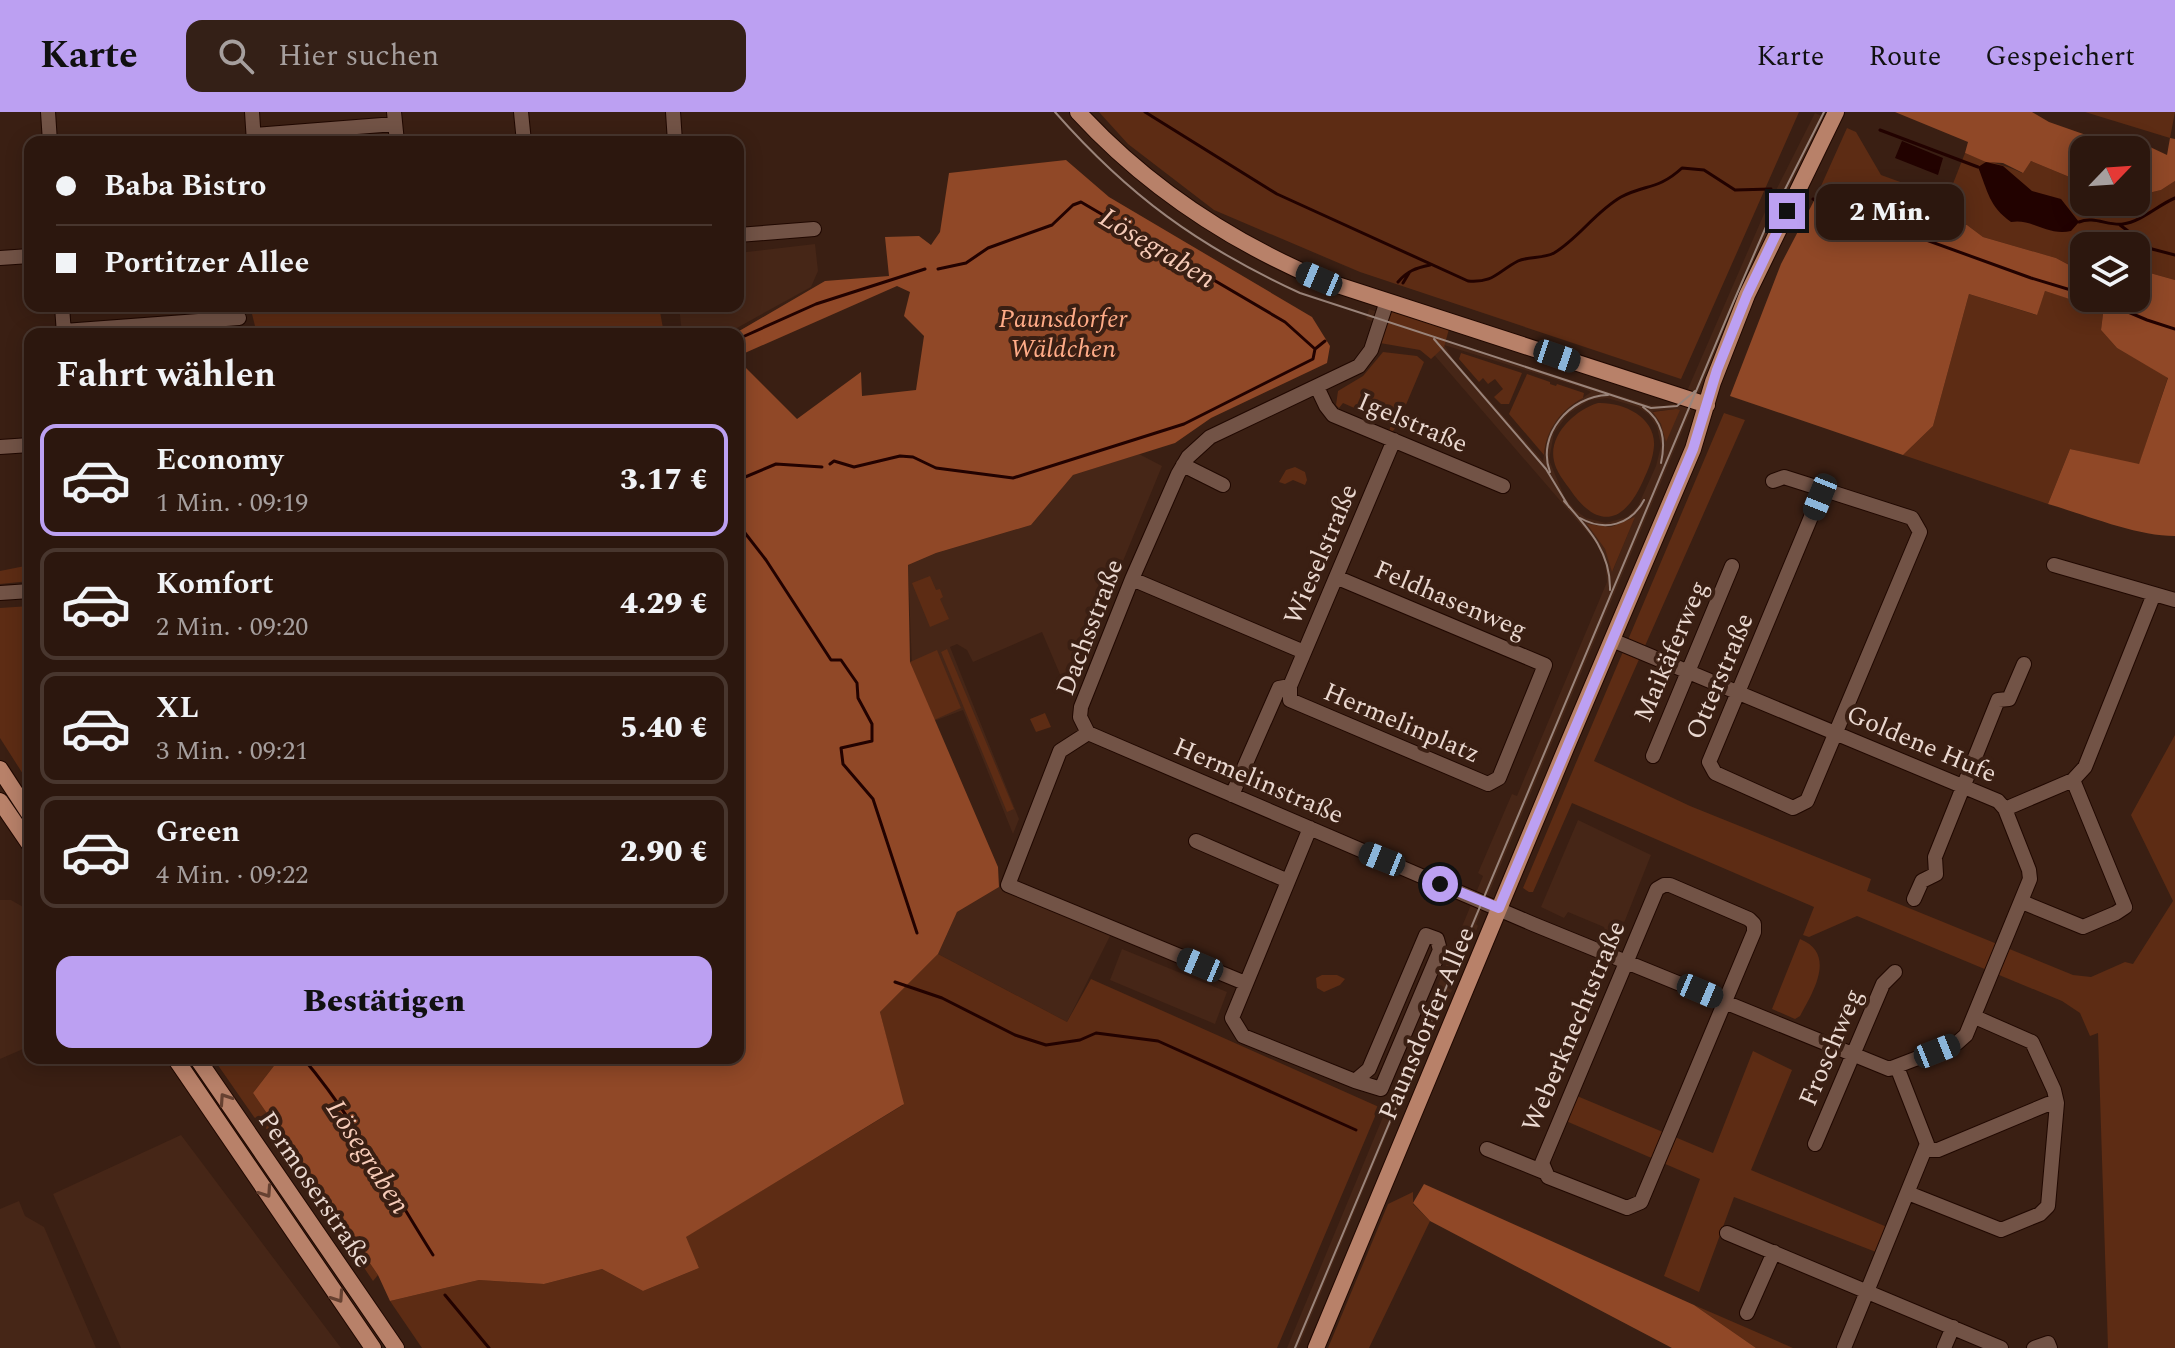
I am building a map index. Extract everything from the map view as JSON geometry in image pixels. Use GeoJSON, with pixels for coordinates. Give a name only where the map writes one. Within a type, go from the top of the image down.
{"type":"FeatureCollection","features":[{"type":"Feature","properties":{"kind":"main road"},"geometry":{"type":"LineString","coordinates":[[1078,112],[1104,141],[1150,180],[1234,238],[1319,279],[1707,405]]}},
{"type":"Feature","properties":{"kind":"main road","name":"Paunsdorfer Allee"},"geometry":{"type":"LineString","coordinates":[[1316,1348],[1693,449],[1713,382],[1747,295],[1836,112]]}},
{"type":"Feature","properties":{"kind":"main road"},"geometry":{"type":"LineString","coordinates":[[0,769],[24,806]]}},
{"type":"Feature","properties":{"kind":"main road"},"geometry":{"type":"LineString","coordinates":[[0,801],[24,836]]}},
{"type":"Feature","properties":{"kind":"main road","name":"Permoserstraße"},"geometry":{"type":"LineString","coordinates":[[179,1064],[371,1347]]}},
{"type":"Feature","properties":{"kind":"main road","name":"Permoserstraße"},"geometry":{"type":"LineString","coordinates":[[201,1064],[396,1348]]}},
{"type":"Feature","properties":{"kind":"street"},"geometry":{"type":"LineString","coordinates":[[48,112],[50,136]]}},
{"type":"Feature","properties":{"kind":"street"},"geometry":{"type":"LineString","coordinates":[[252,112],[254,136]]}},
{"type":"Feature","properties":{"kind":"street"},"geometry":{"type":"LineString","coordinates":[[521,112],[523,136]]}},
{"type":"Feature","properties":{"kind":"street"},"geometry":{"type":"LineString","coordinates":[[673,112],[675,136]]}},
{"type":"Feature","properties":{"kind":"street"},"geometry":{"type":"LineString","coordinates":[[268,136],[395,118]]}},
{"type":"Feature","properties":{"kind":"street"},"geometry":{"type":"LineString","coordinates":[[744,235],[814,229]]}},
{"type":"Feature","properties":{"kind":"street"},"geometry":{"type":"LineString","coordinates":[[0,258],[24,256]]}},
{"type":"Feature","properties":{"kind":"street","name":"Dachsstraße"},"geometry":{"type":"LineString","coordinates":[[1245,983],[1008,885],[1060,751],[1088,733],[1080,717],[1081,707],[1132,579],[1183,465],[1210,437],[1348,373],[1366,360],[1387,301]]}},
{"type":"Feature","properties":{"kind":"street"},"geometry":{"type":"LineString","coordinates":[[186,328],[216,327],[239,318]]}},
{"type":"Feature","properties":{"kind":"street","name":"Igelstraße"},"geometry":{"type":"LineString","coordinates":[[1317,387],[1333,415],[1503,486]]}},
{"type":"Feature","properties":{"kind":"street","name":"Wieselstraße"},"geometry":{"type":"LineString","coordinates":[[1290,686],[1394,440]]}},
{"type":"Feature","properties":{"kind":"street"},"geometry":{"type":"LineString","coordinates":[[0,447],[24,445]]}},
{"type":"Feature","properties":{"kind":"street"},"geometry":{"type":"LineString","coordinates":[[1183,465],[1223,485]]}},
{"type":"Feature","properties":{"kind":"street","name":"Otterstraße"},"geometry":{"type":"LineString","coordinates":[[1773,481],[1784,477],[1825,490],[1912,518],[1920,532],[1807,801],[1793,808],[1715,773],[1710,766],[1710,758],[1821,493],[1825,490]]}},
{"type":"Feature","properties":{"kind":"street"},"geometry":{"type":"LineString","coordinates":[[2054,565],[2175,600]]}},
{"type":"Feature","properties":{"kind":"street","name":"Maikäferweg"},"geometry":{"type":"LineString","coordinates":[[1653,756],[1732,566]]}},
{"type":"Feature","properties":{"kind":"street","name":"Feldhasenweg"},"geometry":{"type":"LineString","coordinates":[[1338,578],[1545,665],[1499,778],[1494,783]]}},
{"type":"Feature","properties":{"kind":"street"},"geometry":{"type":"LineString","coordinates":[[1132,579],[1304,652]]}},
{"type":"Feature","properties":{"kind":"street"},"geometry":{"type":"LineString","coordinates":[[0,593],[24,591]]}},
{"type":"Feature","properties":{"kind":"street"},"geometry":{"type":"LineString","coordinates":[[2005,809],[2073,780],[2085,767],[2154,594]]}},
{"type":"Feature","properties":{"kind":"street","name":"Goldene Hufe"},"geometry":{"type":"LineString","coordinates":[[1612,640],[1990,796],[2005,809],[2030,875],[1975,1017],[1962,1040],[1897,1067]]}},
{"type":"Feature","properties":{"kind":"street"},"geometry":{"type":"LineString","coordinates":[[1914,899],[1922,881],[1936,874],[1935,857],[1998,700],[2009,699],[2024,664]]}},
{"type":"Feature","properties":{"kind":"street","name":"Hermelinplatz"},"geometry":{"type":"LineString","coordinates":[[1232,795],[1279,688],[1290,686],[1290,700],[1488,784],[1494,783]]}},
{"type":"Feature","properties":{"kind":"street","name":"Hermelinstraße"},"geometry":{"type":"LineString","coordinates":[[1088,733],[1499,908]]}},
{"type":"Feature","properties":{"kind":"street"},"geometry":{"type":"LineString","coordinates":[[2022,902],[2083,927],[2125,907],[2073,780]]}},
{"type":"Feature","properties":{"kind":"street"},"geometry":{"type":"LineString","coordinates":[[1310,828],[1232,1018],[1243,1036],[1355,1081],[1381,1089],[1440,950],[1437,939],[1426,935],[1369,1069],[1355,1081]]}},
{"type":"Feature","properties":{"kind":"street"},"geometry":{"type":"LineString","coordinates":[[1196,841],[1288,881]]}},
{"type":"Feature","properties":{"kind":"street","name":"Weberknechtstraße"},"geometry":{"type":"LineString","coordinates":[[1670,885],[1749,919],[1754,924],[1754,932],[1725,1002],[1641,1202],[1627,1208],[1548,1177],[1542,1163],[1625,960],[1660,887],[1670,885]]}},
{"type":"Feature","properties":{"kind":"street"},"geometry":{"type":"LineString","coordinates":[[1499,908],[1851,1056],[1889,1069],[1897,1067],[1927,1144],[1926,1150],[1844,1348]]}},
{"type":"Feature","properties":{"kind":"street","name":"Froschweg"},"geometry":{"type":"LineString","coordinates":[[1815,1144],[1883,984],[1895,972]]}},
{"type":"Feature","properties":{"kind":"street"},"geometry":{"type":"LineString","coordinates":[[1908,1193],[1996,1229],[2007,1228],[2040,1214],[2048,1206],[2057,1103],[2054,1090],[2032,1042],[1975,1017]]}},
{"type":"Feature","properties":{"kind":"street"},"geometry":{"type":"LineString","coordinates":[[1926,1150],[1938,1150],[2057,1103]]}},
{"type":"Feature","properties":{"kind":"street"},"geometry":{"type":"LineString","coordinates":[[1487,1149],[1544,1172]]}},
{"type":"Feature","properties":{"kind":"street"},"geometry":{"type":"LineString","coordinates":[[1727,1233],[2001,1348]]}},
{"type":"Feature","properties":{"kind":"street"},"geometry":{"type":"LineString","coordinates":[[1747,1313],[1774,1252]]}},
{"type":"Feature","properties":{"kind":"street"},"geometry":{"type":"LineString","coordinates":[[1944,1348],[1953,1327]]}},
{"type":"Feature","properties":{"kind":"street"},"geometry":{"type":"LineString","coordinates":[[2034,1348],[2048,1343],[2050,1348]]}},
{"type":"Feature","properties":{"kind":"shaded area"},"geometry":{"type":"Polygon","coordinates":[[[1099,112],[1799,112],[1681,379],[1360,272],[1214,210],[1128,144],[1099,112]]]}},
{"type":"Feature","properties":{"kind":"shaded area"},"geometry":{"type":"Polygon","coordinates":[[[2085,112],[2175,112],[2170,138],[2085,112]]]}},
{"type":"Feature","properties":{"kind":"shaded area"},"geometry":{"type":"Polygon","coordinates":[[[1815,113],[1824,117],[1736,303],[1476,924],[1478,926],[1450,995],[1445,994],[1298,1348],[1287,1348],[1483,876],[1478,873],[1512,794],[1517,796],[1607,582],[1605,562],[1595,541],[1430,350],[1387,326],[1366,319],[1369,309],[1422,327],[1434,336],[1649,405],[1677,403],[1684,398],[1764,214],[1815,113]],[[1444,345],[1543,461],[1553,424],[1567,409],[1591,392],[1444,345]],[[1607,398],[1590,400],[1568,414],[1554,433],[1549,460],[1565,498],[1575,510],[1586,518],[1606,523],[1627,517],[1638,506],[1656,466],[1661,446],[1657,427],[1649,415],[1638,407],[1607,398]],[[1676,409],[1653,411],[1663,428],[1666,441],[1676,409]],[[1634,519],[1611,527],[1588,525],[1605,549],[1613,570],[1634,519]]]}},
{"type":"Feature","properties":{"kind":"shaded area"},"geometry":{"type":"Polygon","coordinates":[[[1847,128],[1856,132],[1881,175],[1947,199],[1965,153],[2022,173],[2031,161],[2070,177],[2070,216],[2150,216],[2150,193],[2175,181],[2175,280],[2150,273],[2150,232],[2070,232],[2070,266],[2056,258],[1983,237],[1967,225],[1909,219],[1873,206],[1817,195],[1847,128]]]}},
{"type":"Feature","properties":{"kind":"shaded area"},"geometry":{"type":"Polygon","coordinates":[[[1902,141],[1943,158],[1938,175],[1895,158],[1902,141]]]}},
{"type":"Feature","properties":{"kind":"shaded area"},"geometry":{"type":"Polygon","coordinates":[[[1986,162],[2003,166],[2032,191],[2061,199],[2070,210],[2070,216],[2079,222],[2071,231],[2062,232],[2026,222],[2011,222],[1994,204],[1978,167],[1986,162]]]}},
{"type":"Feature","properties":{"kind":"shaded area"},"geometry":{"type":"Polygon","coordinates":[[[815,244],[818,271],[811,287],[737,328],[681,328],[680,312],[744,312],[744,252],[815,244]]]}},
{"type":"Feature","properties":{"kind":"shaded area"},"geometry":{"type":"Polygon","coordinates":[[[2045,291],[2070,299],[2070,312],[2103,312],[2101,330],[2117,348],[2168,377],[2139,465],[2070,449],[2048,504],[1903,455],[1933,426],[1969,294],[2036,315],[2045,291]]]}},
{"type":"Feature","properties":{"kind":"shaded area"},"geometry":{"type":"Polygon","coordinates":[[[1392,311],[1449,329],[1444,347],[1431,359],[1420,350],[1380,343],[1392,311]]]}},
{"type":"Feature","properties":{"kind":"shaded area"},"geometry":{"type":"Polygon","coordinates":[[[252,312],[660,312],[663,328],[256,328],[252,312]]]}},
{"type":"Feature","properties":{"kind":"shaded area"},"geometry":{"type":"Polygon","coordinates":[[[1383,352],[1417,356],[1424,362],[1392,432],[1389,432],[1391,424],[1343,403],[1339,408],[1336,405],[1338,391],[1363,376],[1383,352]]]}},
{"type":"Feature","properties":{"kind":"shaded area"},"geometry":{"type":"Polygon","coordinates":[[[1461,353],[1522,373],[1509,404],[1501,404],[1494,397],[1503,389],[1495,379],[1488,384],[1483,378],[1479,382],[1459,359],[1461,353]]]}},
{"type":"Feature","properties":{"kind":"shaded area"},"geometry":{"type":"Polygon","coordinates":[[[1527,374],[1584,393],[1583,398],[1556,421],[1544,455],[1509,414],[1527,374]]]}},
{"type":"Feature","properties":{"kind":"shaded area"},"geometry":{"type":"Polygon","coordinates":[[[1598,403],[1618,405],[1644,419],[1650,427],[1654,446],[1645,477],[1635,496],[1627,507],[1609,517],[1589,511],[1579,501],[1556,468],[1553,451],[1565,425],[1581,411],[1598,403]]]}},
{"type":"Feature","properties":{"kind":"shaded area"},"geometry":{"type":"Polygon","coordinates":[[[1680,410],[1666,442],[1661,424],[1653,412],[1680,410]]]}},
{"type":"Feature","properties":{"kind":"shaded area"},"geometry":{"type":"Polygon","coordinates":[[[1724,413],[1745,420],[1594,761],[1690,806],[1871,879],[1867,891],[2073,975],[2091,977],[2125,962],[2133,964],[2173,901],[2131,815],[2175,735],[2175,1348],[2108,1348],[2098,1033],[2090,1036],[2080,1013],[2062,1001],[1857,916],[1809,937],[1803,935],[1814,907],[1572,803],[1533,892],[1523,888],[1724,413]]]}},
{"type":"Feature","properties":{"kind":"shaded area"},"geometry":{"type":"Polygon","coordinates":[[[1139,454],[1162,466],[1073,683],[1062,679],[1042,632],[973,662],[967,650],[957,644],[950,647],[1019,819],[1013,834],[963,710],[934,721],[912,668],[908,565],[936,553],[1031,525],[1073,475],[1139,454]]]}},
{"type":"Feature","properties":{"kind":"shaded area"},"geometry":{"type":"Polygon","coordinates":[[[1295,467],[1305,472],[1305,485],[1293,480],[1285,484],[1279,482],[1286,470],[1295,467]]]}},
{"type":"Feature","properties":{"kind":"shaded area"},"geometry":{"type":"Polygon","coordinates":[[[1635,517],[1612,572],[1605,549],[1587,524],[1611,527],[1635,517]]]}},
{"type":"Feature","properties":{"kind":"shaded area"},"geometry":{"type":"Polygon","coordinates":[[[24,566],[24,582],[0,584],[0,571],[24,566]]]}},
{"type":"Feature","properties":{"kind":"shaded area"},"geometry":{"type":"Polygon","coordinates":[[[930,576],[936,590],[940,589],[943,597],[940,599],[949,619],[930,627],[912,583],[930,576]]]}},
{"type":"Feature","properties":{"kind":"shaded area"},"geometry":{"type":"Polygon","coordinates":[[[24,606],[24,776],[0,738],[0,608],[24,606]]]}},
{"type":"Feature","properties":{"kind":"shaded area"},"geometry":{"type":"Polygon","coordinates":[[[947,649],[1014,809],[1007,812],[941,652],[947,649]]]}},
{"type":"Feature","properties":{"kind":"shaded area"},"geometry":{"type":"Polygon","coordinates":[[[937,650],[961,708],[934,720],[910,662],[937,650]]]}},
{"type":"Feature","properties":{"kind":"shaded area"},"geometry":{"type":"Polygon","coordinates":[[[1045,713],[1051,727],[1036,732],[1030,719],[1045,713]]]}},
{"type":"Feature","properties":{"kind":"shaded area"},"geometry":{"type":"Polygon","coordinates":[[[1578,820],[1651,855],[1616,943],[1607,939],[1604,927],[1568,912],[1564,918],[1541,907],[1578,820]]]}},
{"type":"Feature","properties":{"kind":"shaded area"},"geometry":{"type":"Polygon","coordinates":[[[999,887],[1111,934],[1067,1022],[938,954],[957,912],[999,887]]]}},
{"type":"Feature","properties":{"kind":"shaded area"},"geometry":{"type":"Polygon","coordinates":[[[0,900],[11,900],[24,908],[24,1049],[0,1059],[0,900]]]}},
{"type":"Feature","properties":{"kind":"shaded area"},"geometry":{"type":"Polygon","coordinates":[[[1800,939],[1811,946],[1820,964],[1811,996],[1795,1019],[1772,1009],[1800,939]]]}},
{"type":"Feature","properties":{"kind":"shaded area"},"geometry":{"type":"Polygon","coordinates":[[[1122,949],[1227,992],[1215,1024],[1110,980],[1122,949]]]}},
{"type":"Feature","properties":{"kind":"shaded area"},"geometry":{"type":"Polygon","coordinates":[[[938,954],[1067,1022],[1091,979],[1379,1107],[1277,1348],[422,1348],[390,1301],[479,1280],[544,1284],[602,1269],[643,1291],[699,1268],[685,1237],[903,1105],[880,1012],[938,954]]]}},
{"type":"Feature","properties":{"kind":"shaded area"},"geometry":{"type":"Polygon","coordinates":[[[1337,975],[1345,979],[1340,985],[1324,992],[1317,988],[1316,978],[1337,975]]]}},
{"type":"Feature","properties":{"kind":"shaded area"},"geometry":{"type":"Polygon","coordinates":[[[1753,1051],[1792,1070],[1751,1170],[1887,1227],[1876,1252],[1734,1197],[1699,1292],[1664,1276],[1700,1179],[1566,1121],[1577,1096],[1713,1153],[1753,1051]]]}},
{"type":"Feature","properties":{"kind":"shaded area"},"geometry":{"type":"Polygon","coordinates":[[[217,1064],[275,1064],[253,1093],[378,1275],[373,1281],[278,1140],[254,1117],[217,1064]]]}},
{"type":"Feature","properties":{"kind":"shaded area"},"geometry":{"type":"Polygon","coordinates":[[[181,1135],[341,1348],[121,1348],[53,1194],[181,1135]]]}},
{"type":"Feature","properties":{"kind":"shaded area"},"geometry":{"type":"Polygon","coordinates":[[[1413,1192],[1413,1204],[1430,1221],[1369,1348],[1328,1348],[1388,1204],[1413,1192]]]}},
{"type":"Feature","properties":{"kind":"shaded area"},"geometry":{"type":"Polygon","coordinates":[[[19,1201],[25,1216],[44,1227],[96,1348],[0,1348],[0,1209],[19,1201]]]}},
{"type":"Feature","properties":{"kind":"shaded area"},"geometry":{"type":"Polygon","coordinates":[[[1694,1305],[1793,1348],[1756,1348],[1694,1305]]]}},
{"type":"Feature","properties":{"kind":"green space"},"geometry":{"type":"Polygon","coordinates":[[[1895,112],[2032,112],[2049,122],[2089,136],[2070,136],[2070,177],[2031,161],[2023,173],[2003,163],[1986,162],[1965,153],[1968,142],[1895,112]]]}},
{"type":"Feature","properties":{"kind":"green space"},"geometry":{"type":"Polygon","coordinates":[[[2170,138],[2175,139],[2175,181],[2150,193],[2150,147],[2167,155],[2170,138]]]}},
{"type":"Feature","properties":{"kind":"green space","name":"Paunsdorfer Wäldchen"},"geometry":{"type":"Polygon","coordinates":[[[1066,160],[1109,197],[1312,317],[1330,346],[1327,363],[1211,418],[1175,443],[1073,475],[1031,525],[936,553],[908,565],[910,662],[998,867],[999,887],[957,912],[938,954],[880,1012],[904,1104],[686,1237],[699,1268],[643,1291],[602,1269],[544,1284],[479,1280],[390,1301],[378,1275],[253,1093],[275,1064],[744,1064],[744,366],[797,419],[861,372],[862,396],[916,390],[924,336],[904,316],[910,292],[897,286],[744,353],[744,328],[825,281],[889,276],[885,237],[919,236],[931,245],[940,232],[949,173],[1066,160]]]}},
{"type":"Feature","properties":{"kind":"green space"},"geometry":{"type":"Polygon","coordinates":[[[1817,195],[1873,206],[1909,219],[1967,225],[1983,237],[2056,258],[2070,266],[2070,299],[2045,291],[2037,315],[1969,294],[1933,426],[1903,455],[1730,396],[1781,264],[1817,195]]]}},
{"type":"Feature","properties":{"kind":"green space"},"geometry":{"type":"Polygon","coordinates":[[[2150,273],[2175,280],[2175,536],[2128,529],[2048,504],[2070,449],[2139,464],[2168,378],[2117,348],[2101,330],[2103,312],[2150,312],[2150,273]]]}},
{"type":"Feature","properties":{"kind":"green space"},"geometry":{"type":"Polygon","coordinates":[[[1424,1184],[1694,1305],[1756,1348],[1672,1348],[1430,1221],[1413,1203],[1424,1184]]]}},
{"type":"Feature","properties":{"kind":"waterway","name":"Lösegraben"},"geometry":{"type":"LineString","coordinates":[[1145,112],[1277,194],[1468,281],[1490,278],[1518,261],[1554,253],[1621,197],[1666,180],[1682,168],[1704,170],[1735,190],[1771,189]]}},
{"type":"Feature","properties":{"kind":"waterway"},"geometry":{"type":"LineString","coordinates":[[1880,130],[1978,167]]}},
{"type":"Feature","properties":{"kind":"waterway"},"geometry":{"type":"LineString","coordinates":[[2079,222],[2130,223],[2175,198]]}},
{"type":"Feature","properties":{"kind":"waterway","name":"Lösegraben"},"geometry":{"type":"LineString","coordinates":[[1813,199],[2070,290]]}},
{"type":"Feature","properties":{"kind":"waterway","name":"Lösegraben"},"geometry":{"type":"LineString","coordinates":[[938,269],[966,263],[988,248],[1052,225],[1073,205],[1081,202],[1285,322],[1315,349],[1325,341]]}},
{"type":"Feature","properties":{"kind":"waterway"},"geometry":{"type":"LineString","coordinates":[[2120,225],[2152,249],[2175,255]]}},
{"type":"Feature","properties":{"kind":"waterway","name":"Lösegraben"},"geometry":{"type":"LineString","coordinates":[[1398,282],[1412,270],[1430,265]]}},
{"type":"Feature","properties":{"kind":"waterway","name":"Lösegraben"},"geometry":{"type":"LineString","coordinates":[[744,336],[816,304],[925,269]]}},
{"type":"Feature","properties":{"kind":"waterway","name":"Lösegraben"},"geometry":{"type":"LineString","coordinates":[[1403,283],[1409,273]]}},
{"type":"Feature","properties":{"kind":"waterway","name":"Lösegraben"},"geometry":{"type":"LineString","coordinates":[[2128,312],[2175,329]]}},
{"type":"Feature","properties":{"kind":"waterway"},"geometry":{"type":"LineString","coordinates":[[830,464],[834,461],[854,467],[900,456],[913,457],[936,468],[1013,478],[1184,424],[1313,359],[1315,349]]}},
{"type":"Feature","properties":{"kind":"waterway"},"geometry":{"type":"LineString","coordinates":[[744,477],[776,464],[822,467]]}},
{"type":"Feature","properties":{"kind":"waterway"},"geometry":{"type":"LineString","coordinates":[[744,532],[831,660],[841,660],[857,683],[858,698],[872,724],[872,741],[841,748],[843,764],[873,799],[917,933]]}},
{"type":"Feature","properties":{"kind":"waterway"},"geometry":{"type":"LineString","coordinates":[[895,982],[942,998],[1015,1035],[1046,1045],[1080,1040],[1096,1033],[1158,1041],[1356,1130]]}},
{"type":"Feature","properties":{"kind":"waterway","name":"Lösegraben"},"geometry":{"type":"LineString","coordinates":[[308,1064],[355,1129],[433,1255]]}},
{"type":"Feature","properties":{"kind":"waterway","name":"Lösegraben"},"geometry":{"type":"LineString","coordinates":[[445,1295],[489,1348]]}},
{"type":"Feature","properties":{"kind":"tram line"},"geometry":{"type":"LineString","coordinates":[[1055,112],[1110,169],[1167,216],[1229,257],[1300,293],[1651,408],[1677,406],[1695,391]]}},
{"type":"Feature","properties":{"kind":"tram line"},"geometry":{"type":"LineString","coordinates":[[1295,1348],[1733,303],[1765,229],[1824,112]]}},
{"type":"Feature","properties":{"kind":"tram line"},"geometry":{"type":"LineString","coordinates":[[1434,339],[1546,469],[1569,507]]}},
{"type":"Feature","properties":{"kind":"tram line"},"geometry":{"type":"LineString","coordinates":[[1550,472],[1548,444],[1560,420],[1581,402],[1608,395]]}},
{"type":"Feature","properties":{"kind":"tram line"},"geometry":{"type":"LineString","coordinates":[[1643,407],[1659,425],[1663,447],[1661,463]]}},
{"type":"Feature","properties":{"kind":"tram line"},"geometry":{"type":"LineString","coordinates":[[1580,518],[1599,525],[1616,524],[1632,515],[1644,500]]}},
{"type":"Feature","properties":{"kind":"tram line"},"geometry":{"type":"LineString","coordinates":[[1564,501],[1602,552],[1607,564],[1610,590]]}},
{"type":"Feature","properties":{"kind":"route"},"geometry":{"type":"LineString","coordinates":[[1440,884],[1499,908],[1693,449],[1717,370],[1747,295],[1787,211]]}}]}
